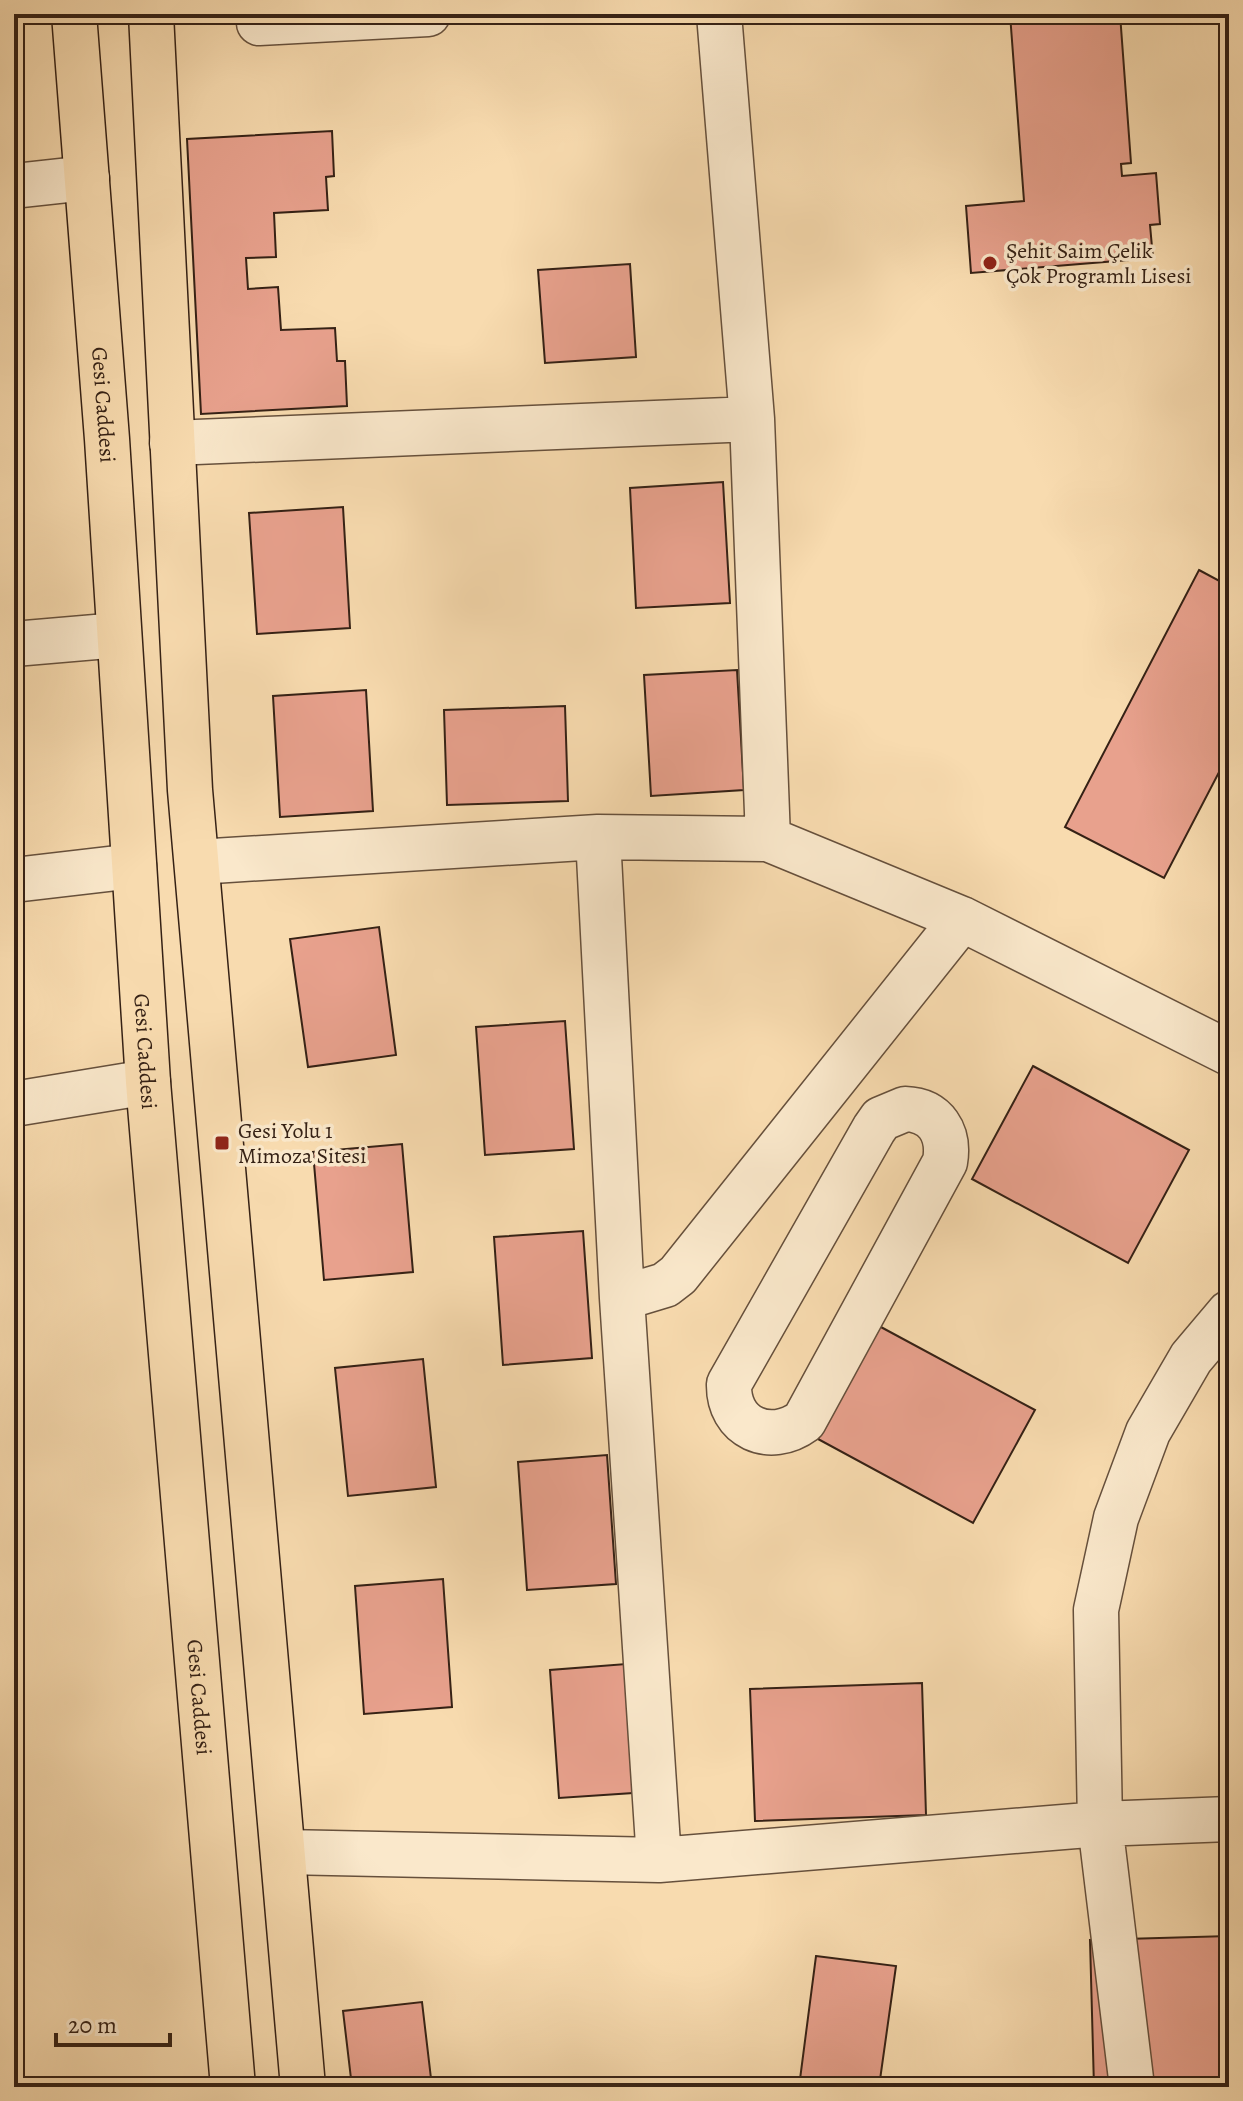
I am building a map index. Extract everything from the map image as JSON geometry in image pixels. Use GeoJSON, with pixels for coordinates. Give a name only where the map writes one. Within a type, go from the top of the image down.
{"type":"FeatureCollection","features":[{"type":"Feature","properties":{"kind":"main road","name":"Gesi Caddesi"},"geometry":{"type":"LineString","coordinates":[[74,14],[148,1082],[233,2087]]}},
{"type":"Feature","properties":{"kind":"main road"},"geometry":{"type":"LineString","coordinates":[[151,14],[197,862],[303,2087]]}},
{"type":"Feature","properties":{"kind":"street"},"geometry":{"type":"LineString","coordinates":[[259,23],[428,14]]}},
{"type":"Feature","properties":{"kind":"street"},"geometry":{"type":"LineString","coordinates":[[719,14],[752,419],[768,839]]}},
{"type":"Feature","properties":{"kind":"street"},"geometry":{"type":"LineString","coordinates":[[14,186],[87,178]]}},
{"type":"Feature","properties":{"kind":"street"},"geometry":{"type":"LineString","coordinates":[[172,443],[752,419]]}},
{"type":"Feature","properties":{"kind":"street"},"geometry":{"type":"LineString","coordinates":[[14,644],[119,635]]}},
{"type":"Feature","properties":{"kind":"street"},"geometry":{"type":"LineString","coordinates":[[598,837],[622,1298],[659,1860]]}},
{"type":"Feature","properties":{"kind":"street"},"geometry":{"type":"LineString","coordinates":[[197,862],[598,837],[768,839],[962,919],[1229,1053]]}},
{"type":"Feature","properties":{"kind":"street"},"geometry":{"type":"LineString","coordinates":[[14,880],[134,866]]}},
{"type":"Feature","properties":{"kind":"street"},"geometry":{"type":"LineString","coordinates":[[622,1298],[665,1285],[678,1275],[962,919]]}},
{"type":"Feature","properties":{"kind":"street"},"geometry":{"type":"LineString","coordinates":[[14,1104],[148,1082]]}},
{"type":"Feature","properties":{"kind":"street"},"geometry":{"type":"LineString","coordinates":[[825,1091],[874,1129]]}},
{"type":"Feature","properties":{"kind":"street"},"geometry":{"type":"LineString","coordinates":[[917,1109],[929,1114],[945,1135],[945,1162],[804,1421],[782,1433],[757,1431],[734,1413],[729,1399],[729,1384],[874,1129],[892,1112],[917,1109]]}},
{"type":"Feature","properties":{"kind":"street"},"geometry":{"type":"LineString","coordinates":[[1132,2087],[1100,1824],[1096,1610],[1104,1564],[1148,1432],[1169,1392],[1214,1350],[1229,1313]]}},
{"type":"Feature","properties":{"kind":"street"},"geometry":{"type":"LineString","coordinates":[[284,1852],[659,1860],[1100,1824],[1229,1819]]}},
{"type":"Feature","properties":{"kind":"building"},"geometry":{"type":"Polygon","coordinates":[[[1010,14],[1120,14],[1131,163],[1121,164],[1122,176],[1156,173],[1160,224],[1150,225],[1153,258],[971,273],[966,206],[1024,201],[1010,14]]]}},
{"type":"Feature","properties":{"kind":"building"},"geometry":{"type":"Polygon","coordinates":[[[332,131],[334,176],[326,177],[328,210],[274,213],[276,257],[246,258],[248,289],[278,287],[281,330],[335,328],[337,361],[345,361],[347,406],[201,414],[187,139],[332,131]]]}},
{"type":"Feature","properties":{"kind":"building"},"geometry":{"type":"Polygon","coordinates":[[[630,264],[636,357],[545,363],[538,270],[630,264]]]}},
{"type":"Feature","properties":{"kind":"building"},"geometry":{"type":"Polygon","coordinates":[[[723,482],[730,603],[636,608],[630,488],[723,482]]]}},
{"type":"Feature","properties":{"kind":"building"},"geometry":{"type":"Polygon","coordinates":[[[343,507],[350,628],[257,634],[249,513],[343,507]]]}},
{"type":"Feature","properties":{"kind":"building"},"geometry":{"type":"Polygon","coordinates":[[[1199,570],[1229,586],[1229,753],[1164,878],[1065,827],[1199,570]]]}},
{"type":"Feature","properties":{"kind":"building"},"geometry":{"type":"Polygon","coordinates":[[[737,670],[744,790],[651,796],[644,675],[737,670]]]}},
{"type":"Feature","properties":{"kind":"building"},"geometry":{"type":"Polygon","coordinates":[[[366,690],[373,811],[280,817],[273,696],[366,690]]]}},
{"type":"Feature","properties":{"kind":"building"},"geometry":{"type":"Polygon","coordinates":[[[565,706],[568,801],[447,805],[444,710],[565,706]]]}},
{"type":"Feature","properties":{"kind":"building"},"geometry":{"type":"Polygon","coordinates":[[[379,927],[396,1055],[308,1067],[290,939],[379,927]]]}},
{"type":"Feature","properties":{"kind":"building"},"geometry":{"type":"Polygon","coordinates":[[[565,1021],[574,1149],[485,1155],[476,1027],[565,1021]]]}},
{"type":"Feature","properties":{"kind":"building"},"geometry":{"type":"Polygon","coordinates":[[[1033,1066],[1189,1150],[1128,1263],[972,1179],[1033,1066]]]}},
{"type":"Feature","properties":{"kind":"building"},"geometry":{"type":"Polygon","coordinates":[[[402,1144],[413,1272],[324,1280],[313,1152],[402,1144]]]}},
{"type":"Feature","properties":{"kind":"building"},"geometry":{"type":"Polygon","coordinates":[[[583,1231],[592,1358],[503,1365],[494,1237],[583,1231]]]}},
{"type":"Feature","properties":{"kind":"building"},"geometry":{"type":"Polygon","coordinates":[[[879,1326],[1035,1410],[973,1523],[818,1439],[879,1326]]]}},
{"type":"Feature","properties":{"kind":"building"},"geometry":{"type":"Polygon","coordinates":[[[423,1359],[436,1487],[348,1496],[335,1368],[423,1359]]]}},
{"type":"Feature","properties":{"kind":"building"},"geometry":{"type":"Polygon","coordinates":[[[607,1455],[616,1584],[527,1590],[518,1462],[607,1455]]]}},
{"type":"Feature","properties":{"kind":"building"},"geometry":{"type":"Polygon","coordinates":[[[443,1579],[452,1707],[364,1714],[355,1586],[443,1579]]]}},
{"type":"Feature","properties":{"kind":"building"},"geometry":{"type":"Polygon","coordinates":[[[639,1663],[648,1792],[559,1798],[550,1670],[639,1663]]]}},
{"type":"Feature","properties":{"kind":"building"},"geometry":{"type":"Polygon","coordinates":[[[922,1683],[926,1815],[755,1821],[750,1689],[922,1683]]]}},
{"type":"Feature","properties":{"kind":"building"},"geometry":{"type":"Polygon","coordinates":[[[1229,1936],[1229,2086],[1094,2087],[1090,1940],[1229,1936]]]}},
{"type":"Feature","properties":{"kind":"building"},"geometry":{"type":"Polygon","coordinates":[[[816,1956],[896,1966],[879,2087],[799,2087],[816,1956]]]}},
{"type":"Feature","properties":{"kind":"building"},"geometry":{"type":"Polygon","coordinates":[[[422,2002],[432,2087],[352,2087],[343,2011],[422,2002]]]}},
{"type":"Feature","properties":{"kind":"place","name":"Şehit Saim Çelik Çok Programlı Lisesi"},"geometry":{"type":"Point","coordinates":[990,263]}},
{"type":"Feature","properties":{"kind":"place","name":"Gesi Yolu 1 Mimoza Sitesi"},"geometry":{"type":"Point","coordinates":[222,1143]}}]}
